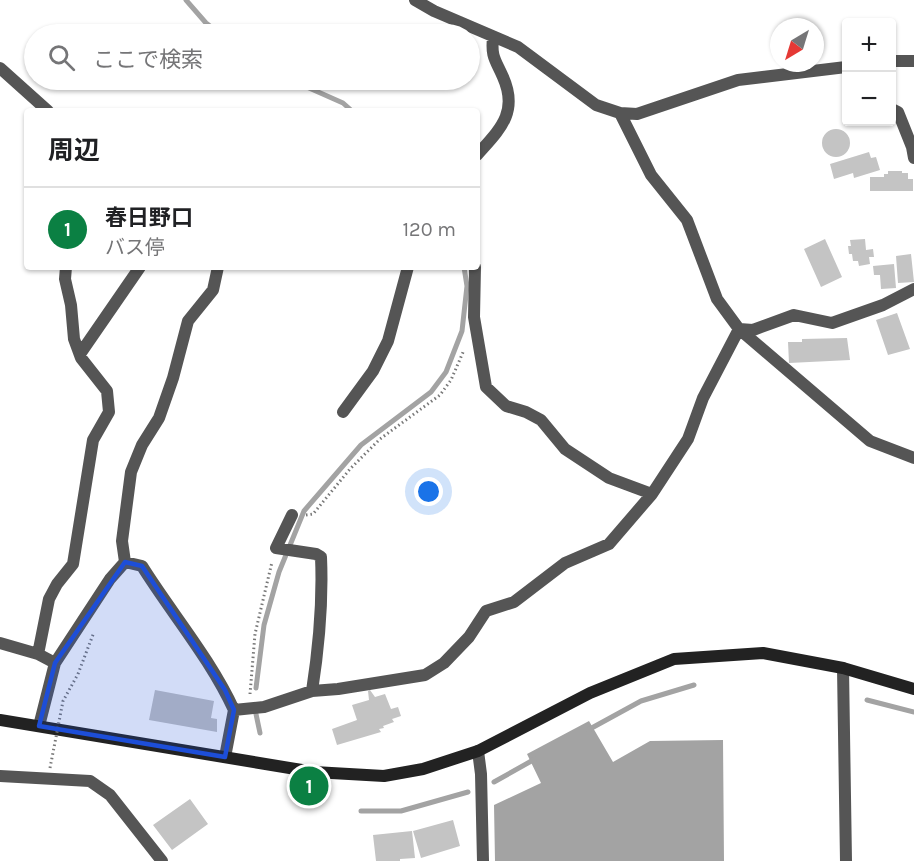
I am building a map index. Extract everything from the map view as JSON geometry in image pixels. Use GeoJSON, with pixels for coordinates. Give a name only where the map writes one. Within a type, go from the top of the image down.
{"type":"FeatureCollection","features":[{"type":"Feature","properties":{"kind":"street"},"geometry":{"type":"LineString","coordinates":[[415,0],[464,24]]}},
{"type":"Feature","properties":{"kind":"street"},"geometry":{"type":"LineString","coordinates":[[480,31],[518,47],[596,105],[620,113],[638,114],[738,80],[842,67]]}},
{"type":"Feature","properties":{"kind":"street"},"geometry":{"type":"LineString","coordinates":[[480,151],[506,121],[509,96],[504,79],[491,53],[493,37]]}},
{"type":"Feature","properties":{"kind":"street"},"geometry":{"type":"LineString","coordinates":[[896,61],[914,61]]}},
{"type":"Feature","properties":{"kind":"street"},"geometry":{"type":"LineString","coordinates":[[0,68],[24,90]]}},
{"type":"Feature","properties":{"kind":"street"},"geometry":{"type":"LineString","coordinates":[[25,90],[45,108]]}},
{"type":"Feature","properties":{"kind":"street"},"geometry":{"type":"LineString","coordinates":[[896,111],[912,147],[914,158]]}},
{"type":"Feature","properties":{"kind":"street"},"geometry":{"type":"LineString","coordinates":[[620,113],[651,175],[687,220],[717,299],[739,329],[870,441],[914,458]]}},
{"type":"Feature","properties":{"kind":"street"},"geometry":{"type":"LineString","coordinates":[[38,654],[49,599],[73,564],[93,440],[109,412],[107,392],[80,354],[74,339],[71,305],[65,279],[66,270]]}},
{"type":"Feature","properties":{"kind":"street"},"geometry":{"type":"LineString","coordinates":[[80,354],[138,270]]}},
{"type":"Feature","properties":{"kind":"street"},"geometry":{"type":"LineString","coordinates":[[39,726],[55,663],[110,579],[125,562],[122,541],[131,472],[142,445],[159,418],[188,321],[213,290],[217,270]]}},
{"type":"Feature","properties":{"kind":"street"},"geometry":{"type":"LineString","coordinates":[[343,412],[373,371],[388,341],[407,270]]}},
{"type":"Feature","properties":{"kind":"street"},"geometry":{"type":"LineString","coordinates":[[475,270],[474,317],[486,387],[506,406],[526,412],[541,420],[565,449],[609,478],[652,494]]}},
{"type":"Feature","properties":{"kind":"street"},"geometry":{"type":"LineString","coordinates":[[739,329],[753,330],[794,315],[832,323],[883,305],[914,289]]}},
{"type":"Feature","properties":{"kind":"street"},"geometry":{"type":"LineString","coordinates":[[234,710],[264,707],[312,691],[425,675],[444,663],[469,637],[486,611],[514,602],[566,563],[609,544],[652,494],[688,439],[703,398],[739,329]]}},
{"type":"Feature","properties":{"kind":"street"},"geometry":{"type":"LineString","coordinates":[[292,515],[276,548],[316,554],[321,557],[319,648],[312,691]]}},
{"type":"Feature","properties":{"kind":"street"},"geometry":{"type":"LineString","coordinates":[[125,562],[142,566],[225,690],[234,710],[225,757]]}},
{"type":"Feature","properties":{"kind":"street"},"geometry":{"type":"LineString","coordinates":[[0,643],[38,654],[55,663]]}},
{"type":"Feature","properties":{"kind":"street"},"geometry":{"type":"LineString","coordinates":[[0,720],[314,772],[384,776],[423,769],[478,751],[590,693],[674,659],[762,653],[843,668],[914,689]]}},
{"type":"Feature","properties":{"kind":"street"},"geometry":{"type":"LineString","coordinates":[[843,668],[846,861]]}},
{"type":"Feature","properties":{"kind":"street"},"geometry":{"type":"LineString","coordinates":[[478,751],[482,774],[483,861]]}},
{"type":"Feature","properties":{"kind":"street"},"geometry":{"type":"LineString","coordinates":[[0,776],[90,781],[110,795],[162,861]]}},
{"type":"Feature","properties":{"kind":"path"},"geometry":{"type":"LineString","coordinates":[[313,514],[350,469],[380,439],[440,395],[451,380],[476,326]]}},
{"type":"Feature","properties":{"kind":"path"},"geometry":{"type":"LineString","coordinates":[[249,708],[255,634],[276,548]]}},
{"type":"Feature","properties":{"kind":"path"},"geometry":{"type":"LineString","coordinates":[[50,768],[63,701],[78,674]]}},
{"type":"Feature","properties":{"kind":"highlighted area"},"geometry":{"type":"Polygon","coordinates":[[[125,562],[142,566],[225,690],[234,710],[225,757],[39,726],[55,663],[125,562]]]}},
{"type":"Feature","properties":{"kind":"shaded area"},"geometry":{"type":"Polygon","coordinates":[[[589,721],[613,762],[650,741],[723,740],[724,861],[495,861],[494,805],[541,783],[527,754],[589,721]]]}},
{"type":"Feature","properties":{"kind":"building"},"geometry":{"type":"Polygon","coordinates":[[[836,129],[846,133],[850,143],[846,153],[836,157],[826,153],[822,143],[826,133],[836,129]]]}},
{"type":"Feature","properties":{"kind":"building"},"geometry":{"type":"Polygon","coordinates":[[[869,152],[871,158],[876,157],[880,170],[854,178],[853,173],[834,179],[830,164],[869,152]]]}},
{"type":"Feature","properties":{"kind":"building"},"geometry":{"type":"Polygon","coordinates":[[[888,171],[908,173],[908,179],[913,179],[913,191],[870,191],[870,177],[884,177],[888,171]]]}},
{"type":"Feature","properties":{"kind":"building"},"geometry":{"type":"Polygon","coordinates":[[[825,239],[842,277],[821,287],[804,249],[825,239]]]}},
{"type":"Feature","properties":{"kind":"building"},"geometry":{"type":"Polygon","coordinates":[[[865,239],[866,250],[873,249],[874,257],[869,257],[870,264],[859,266],[858,261],[853,261],[852,254],[849,254],[848,246],[851,246],[850,240],[865,239]]]}},
{"type":"Feature","properties":{"kind":"building"},"geometry":{"type":"Polygon","coordinates":[[[911,254],[914,282],[898,283],[896,256],[911,254]]]}},
{"type":"Feature","properties":{"kind":"building"},"geometry":{"type":"Polygon","coordinates":[[[894,264],[896,288],[881,289],[880,275],[874,275],[873,266],[894,264]]]}},
{"type":"Feature","properties":{"kind":"building"},"geometry":{"type":"Polygon","coordinates":[[[897,313],[910,349],[888,355],[876,320],[897,313]]]}},
{"type":"Feature","properties":{"kind":"building"},"geometry":{"type":"Polygon","coordinates":[[[847,338],[850,360],[789,363],[788,342],[802,342],[802,339],[847,338]]]}},
{"type":"Feature","properties":{"kind":"building"},"geometry":{"type":"Polygon","coordinates":[[[155,690],[214,701],[211,718],[217,719],[217,732],[149,720],[155,690]]]}},
{"type":"Feature","properties":{"kind":"building"},"geometry":{"type":"Polygon","coordinates":[[[370,690],[375,697],[385,694],[391,709],[398,707],[401,716],[392,719],[394,722],[379,729],[381,732],[337,745],[332,729],[357,720],[352,705],[369,700],[368,691],[370,690]]]}},
{"type":"Feature","properties":{"kind":"building"},"geometry":{"type":"Polygon","coordinates":[[[190,799],[208,824],[172,850],[153,825],[190,799]]]}},
{"type":"Feature","properties":{"kind":"building"},"geometry":{"type":"Polygon","coordinates":[[[453,820],[460,846],[421,858],[413,831],[453,820]]]}},
{"type":"Feature","properties":{"kind":"building"},"geometry":{"type":"Polygon","coordinates":[[[412,831],[415,858],[400,859],[400,861],[376,861],[373,835],[412,831]]]}},
{"type":"Feature","properties":{"kind":"waterway"},"geometry":{"type":"LineString","coordinates":[[186,0],[207,24]]}},
{"type":"Feature","properties":{"kind":"waterway"},"geometry":{"type":"LineString","coordinates":[[314,90],[343,103],[349,108]]}},
{"type":"Feature","properties":{"kind":"waterway"},"geometry":{"type":"LineString","coordinates":[[256,688],[264,625],[279,572],[304,511],[361,445],[431,392],[446,372],[462,331],[467,286],[464,270]]}},
{"type":"Feature","properties":{"kind":"waterway"},"geometry":{"type":"LineString","coordinates":[[588,730],[641,701],[694,685]]}},
{"type":"Feature","properties":{"kind":"waterway"},"geometry":{"type":"LineString","coordinates":[[867,700],[914,712]]}},
{"type":"Feature","properties":{"kind":"waterway"},"geometry":{"type":"LineString","coordinates":[[256,714],[260,733]]}},
{"type":"Feature","properties":{"kind":"waterway"},"geometry":{"type":"LineString","coordinates":[[494,782],[535,759]]}},
{"type":"Feature","properties":{"kind":"waterway"},"geometry":{"type":"LineString","coordinates":[[361,811],[401,811],[468,792]]}},
{"type":"Feature","properties":{"kind":"place","name":"春日野口"},"geometry":{"type":"Point","coordinates":[309,786]}}]}
